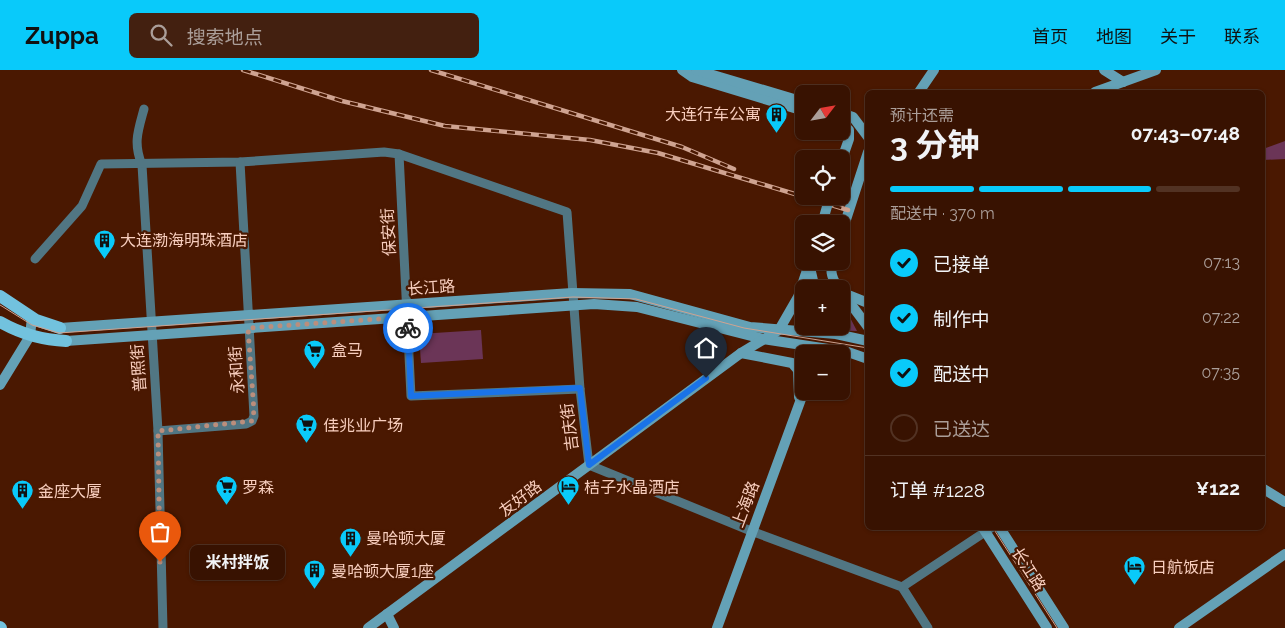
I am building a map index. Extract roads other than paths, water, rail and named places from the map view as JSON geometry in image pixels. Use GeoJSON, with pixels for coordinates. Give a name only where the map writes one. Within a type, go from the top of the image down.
{"type":"FeatureCollection","features":[{"type":"Feature","properties":{"kind":"main road"},"geometry":{"type":"LineString","coordinates":[[682,70],[795,100]]}},
{"type":"Feature","properties":{"kind":"main road"},"geometry":{"type":"LineString","coordinates":[[919,90],[934,70]]}},
{"type":"Feature","properties":{"kind":"main road"},"geometry":{"type":"LineString","coordinates":[[1104,70],[1122,82]]}},
{"type":"Feature","properties":{"kind":"main road"},"geometry":{"type":"LineString","coordinates":[[1100,90],[1156,70]]}},
{"type":"Feature","properties":{"kind":"main road"},"geometry":{"type":"LineString","coordinates":[[693,72],[795,108]]}},
{"type":"Feature","properties":{"kind":"main road"},"geometry":{"type":"LineString","coordinates":[[850,116],[862,121]]}},
{"type":"Feature","properties":{"kind":"main road"},"geometry":{"type":"LineString","coordinates":[[848,215],[865,161]]}},
{"type":"Feature","properties":{"kind":"main road"},"geometry":{"type":"LineString","coordinates":[[779,330],[798,297],[807,270]]}},
{"type":"Feature","properties":{"kind":"main road","name":"长江路"},"geometry":{"type":"LineString","coordinates":[[0,322],[30,336],[66,341],[248,328],[572,293],[630,294],[750,327],[795,330]]}},
{"type":"Feature","properties":{"kind":"main road","name":"长江路"},"geometry":{"type":"LineString","coordinates":[[0,296],[48,326],[60,328],[248,316],[573,305],[637,307],[795,346]]}},
{"type":"Feature","properties":{"kind":"main road"},"geometry":{"type":"LineString","coordinates":[[850,296],[865,302]]}},
{"type":"Feature","properties":{"kind":"main road"},"geometry":{"type":"LineString","coordinates":[[850,304],[865,323]]}},
{"type":"Feature","properties":{"kind":"main road"},"geometry":{"type":"LineString","coordinates":[[0,385],[30,336],[32,317]]}},
{"type":"Feature","properties":{"kind":"main road","name":"友好路"},"geometry":{"type":"LineString","coordinates":[[368,628],[741,353],[779,330]]}},
{"type":"Feature","properties":{"kind":"main road","name":"长江路"},"geometry":{"type":"LineString","coordinates":[[844,335],[865,340]]}},
{"type":"Feature","properties":{"kind":"main road"},"geometry":{"type":"LineString","coordinates":[[741,353],[792,363],[798,370],[799,407]]}},
{"type":"Feature","properties":{"kind":"main road","name":"长江路"},"geometry":{"type":"LineString","coordinates":[[850,353],[865,358]]}},
{"type":"Feature","properties":{"kind":"main road","name":"上海路"},"geometry":{"type":"LineString","coordinates":[[717,628],[751,531],[801,400]]}},
{"type":"Feature","properties":{"kind":"main road"},"geometry":{"type":"LineString","coordinates":[[1265,490],[1285,502]]}},
{"type":"Feature","properties":{"kind":"main road","name":"长江路"},"geometry":{"type":"LineString","coordinates":[[988,530],[1047,628]]}},
{"type":"Feature","properties":{"kind":"main road","name":"长江路"},"geometry":{"type":"LineString","coordinates":[[1001,530],[1064,628]]}},
{"type":"Feature","properties":{"kind":"main road"},"geometry":{"type":"LineString","coordinates":[[1179,628],[1285,554]]}},
{"type":"Feature","properties":{"kind":"main road"},"geometry":{"type":"LineString","coordinates":[[387,614],[394,628]]}},
{"type":"Feature","properties":{"kind":"street","name":"普照街"},"geometry":{"type":"LineString","coordinates":[[144,109],[136,138],[136,151],[142,165],[158,431],[163,628]]}},
{"type":"Feature","properties":{"kind":"street"},"geometry":{"type":"LineString","coordinates":[[35,259],[82,206],[101,164],[142,165],[240,162],[384,152],[399,154]]}},
{"type":"Feature","properties":{"kind":"street","name":"吉庆街"},"geometry":{"type":"LineString","coordinates":[[399,154],[567,212],[580,388],[589,465],[751,531],[902,587]]}},
{"type":"Feature","properties":{"kind":"street","name":"保安街"},"geometry":{"type":"LineString","coordinates":[[399,154],[411,396],[580,388]]}},
{"type":"Feature","properties":{"kind":"street","name":"永和街"},"geometry":{"type":"LineString","coordinates":[[158,431],[252,421],[254,411],[240,162]]}},
{"type":"Feature","properties":{"kind":"street"},"geometry":{"type":"LineString","coordinates":[[928,628],[902,587],[984,530]]}},
{"type":"Feature","properties":{"kind":"tram line"},"geometry":{"type":"LineString","coordinates":[[0,305],[32,325],[59,333],[573,297],[636,299],[744,328],[865,348]]}},
{"type":"Feature","properties":{"kind":"tram line"},"geometry":{"type":"LineString","coordinates":[[994,530],[1057,628]]}},
{"type":"Feature","properties":{"kind":"railway"},"geometry":{"type":"LineString","coordinates":[[243,70],[342,101],[445,126],[590,140],[658,153],[848,210]]}},
{"type":"Feature","properties":{"kind":"railway"},"geometry":{"type":"LineString","coordinates":[[431,70],[682,147],[734,169]]}},
{"type":"Feature","properties":{"kind":"place","name":"大连行车公寓"},"geometry":{"type":"Point","coordinates":[777,133]}},
{"type":"Feature","properties":{"kind":"place","name":"大连渤海明珠酒店"},"geometry":{"type":"Point","coordinates":[104,259]}},
{"type":"Feature","properties":{"kind":"place","name":"盒马"},"geometry":{"type":"Point","coordinates":[315,369]}},
{"type":"Feature","properties":{"kind":"place","name":"佳兆业广场"},"geometry":{"type":"Point","coordinates":[307,444]}},
{"type":"Feature","properties":{"kind":"place","name":"罗森"},"geometry":{"type":"Point","coordinates":[226,506]}},
{"type":"Feature","properties":{"kind":"place","name":"桔子水晶酒店"},"geometry":{"type":"Point","coordinates":[568,506]}},
{"type":"Feature","properties":{"kind":"place","name":"金座大厦"},"geometry":{"type":"Point","coordinates":[22,510]}},
{"type":"Feature","properties":{"kind":"place","name":"曼哈顿大厦"},"geometry":{"type":"Point","coordinates":[350,557]}},
{"type":"Feature","properties":{"kind":"place","name":"米村拌饭"},"geometry":{"type":"Point","coordinates":[160,562]}},
{"type":"Feature","properties":{"kind":"place","name":"日航饭店"},"geometry":{"type":"Point","coordinates":[1135,586]}},
{"type":"Feature","properties":{"kind":"place","name":"曼哈顿大厦1座"},"geometry":{"type":"Point","coordinates":[315,590]}}]}
